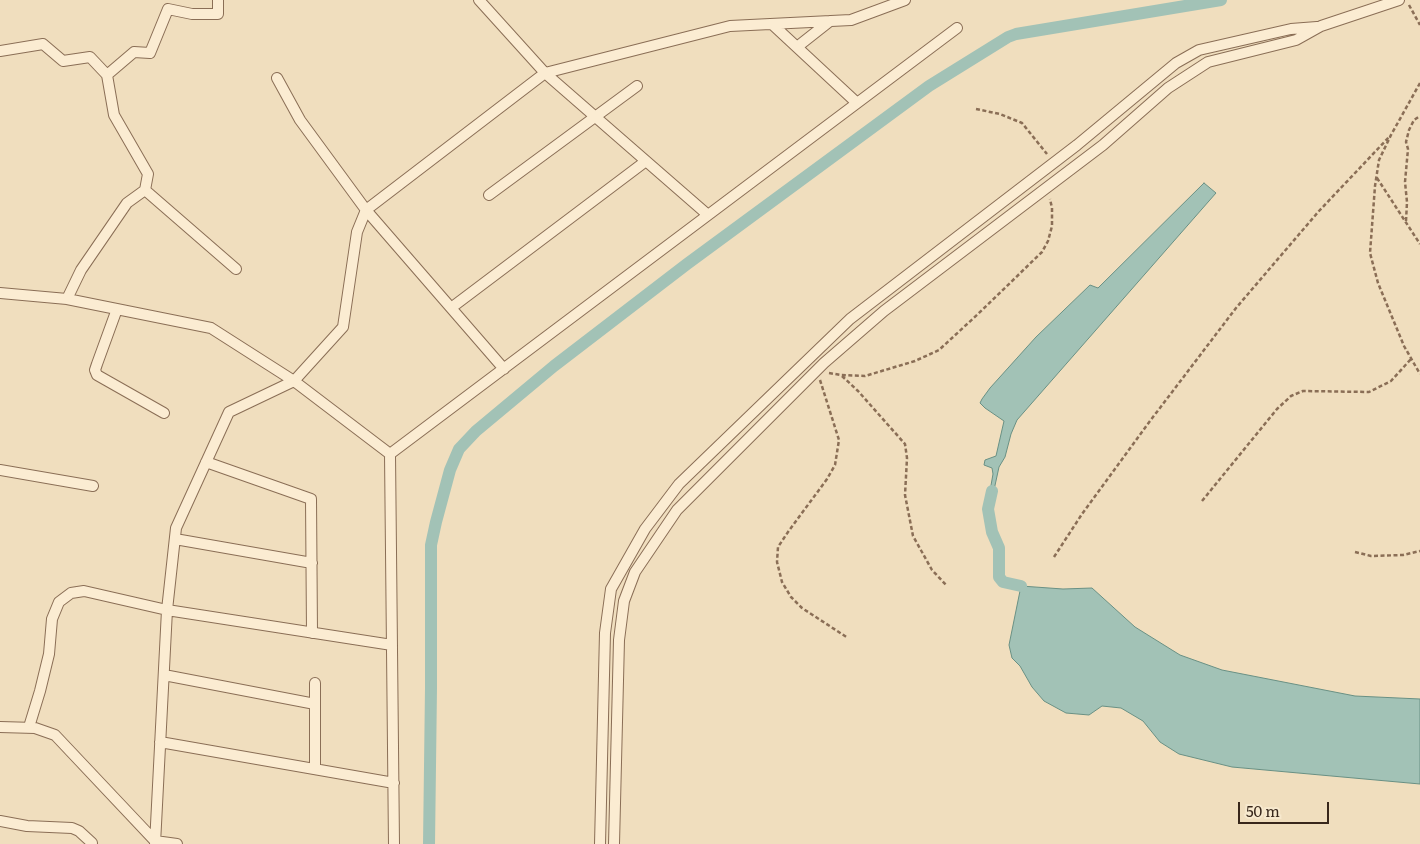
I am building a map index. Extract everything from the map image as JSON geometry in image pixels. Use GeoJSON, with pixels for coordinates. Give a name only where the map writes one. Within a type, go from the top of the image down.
{"type":"FeatureCollection","features":[{"type":"Feature","properties":{"kind":"street"},"geometry":{"type":"LineString","coordinates":[[107,75],[134,52],[150,53],[168,9],[192,14],[218,14],[218,0]]}},
{"type":"Feature","properties":{"kind":"street"},"geometry":{"type":"LineString","coordinates":[[479,0],[545,72],[708,215]]}},
{"type":"Feature","properties":{"kind":"street"},"geometry":{"type":"LineString","coordinates":[[155,842],[167,610],[176,528],[229,412],[294,381],[343,327],[357,232],[366,210],[545,72],[730,26],[851,20],[905,0]]}},
{"type":"Feature","properties":{"kind":"street"},"geometry":{"type":"LineString","coordinates":[[614,844],[619,640],[624,601],[635,572],[677,510],[817,370],[884,311],[1102,145],[1168,88],[1208,62],[1296,40],[1321,26],[1399,0]]}},
{"type":"Feature","properties":{"kind":"street"},"geometry":{"type":"LineString","coordinates":[[797,47],[830,21]]}},
{"type":"Feature","properties":{"kind":"street"},"geometry":{"type":"LineString","coordinates":[[772,24],[857,103]]}},
{"type":"Feature","properties":{"kind":"street"},"geometry":{"type":"LineString","coordinates":[[600,844],[605,633],[611,589],[645,528],[679,484],[858,313],[1077,145],[1176,64],[1199,50],[1291,29],[1321,26]]}},
{"type":"Feature","properties":{"kind":"street"},"geometry":{"type":"LineString","coordinates":[[390,454],[957,28]]}},
{"type":"Feature","properties":{"kind":"street"},"geometry":{"type":"LineString","coordinates":[[0,51],[43,44],[63,61],[90,57],[107,75],[114,115],[148,174],[145,190],[127,203],[81,270],[67,299]]}},
{"type":"Feature","properties":{"kind":"street"},"geometry":{"type":"LineString","coordinates":[[277,78],[300,120],[366,210],[504,369]]}},
{"type":"Feature","properties":{"kind":"street"},"geometry":{"type":"LineString","coordinates":[[489,195],[637,86]]}},
{"type":"Feature","properties":{"kind":"street"},"geometry":{"type":"LineString","coordinates":[[451,308],[646,161]]}},
{"type":"Feature","properties":{"kind":"street"},"geometry":{"type":"LineString","coordinates":[[1038,175],[1047,187]]}},
{"type":"Feature","properties":{"kind":"street"},"geometry":{"type":"LineString","coordinates":[[145,190],[236,269]]}},
{"type":"Feature","properties":{"kind":"street"},"geometry":{"type":"LineString","coordinates":[[0,293],[67,299],[211,328],[294,381],[390,454]]}},
{"type":"Feature","properties":{"kind":"street"},"geometry":{"type":"LineString","coordinates":[[117,309],[96,364],[97,375],[164,414]]}},
{"type":"Feature","properties":{"kind":"street"},"geometry":{"type":"LineString","coordinates":[[807,360],[817,370]]}},
{"type":"Feature","properties":{"kind":"street"},"geometry":{"type":"LineString","coordinates":[[390,454],[394,844]]}},
{"type":"Feature","properties":{"kind":"street"},"geometry":{"type":"LineString","coordinates":[[206,462],[312,499],[312,633]]}},
{"type":"Feature","properties":{"kind":"street"},"geometry":{"type":"LineString","coordinates":[[0,470],[93,486]]}},
{"type":"Feature","properties":{"kind":"street"},"geometry":{"type":"LineString","coordinates":[[175,539],[312,563]]}},
{"type":"Feature","properties":{"kind":"street"},"geometry":{"type":"LineString","coordinates":[[29,728],[49,654],[52,619],[59,602],[71,593],[84,590],[167,610],[392,646]]}},
{"type":"Feature","properties":{"kind":"street"},"geometry":{"type":"LineString","coordinates":[[164,675],[315,704]]}},
{"type":"Feature","properties":{"kind":"street"},"geometry":{"type":"LineString","coordinates":[[604,677],[618,678]]}},
{"type":"Feature","properties":{"kind":"street"},"geometry":{"type":"LineString","coordinates":[[314,769],[315,682]]}},
{"type":"Feature","properties":{"kind":"street"},"geometry":{"type":"LineString","coordinates":[[0,727],[35,728],[55,735],[155,842],[177,844]]}},
{"type":"Feature","properties":{"kind":"street"},"geometry":{"type":"LineString","coordinates":[[160,742],[394,783]]}},
{"type":"Feature","properties":{"kind":"street"},"geometry":{"type":"LineString","coordinates":[[0,821],[27,826],[72,828],[79,831],[92,842]]}},
{"type":"Feature","properties":{"kind":"path"},"geometry":{"type":"LineString","coordinates":[[1406,0],[1420,25]]}},
{"type":"Feature","properties":{"kind":"path"},"geometry":{"type":"LineString","coordinates":[[1420,83],[1379,160],[1370,253],[1378,283],[1404,346],[1420,374]]}},
{"type":"Feature","properties":{"kind":"path"},"geometry":{"type":"LineString","coordinates":[[976,109],[1000,114],[1022,123],[1053,163]]}},
{"type":"Feature","properties":{"kind":"path"},"geometry":{"type":"LineString","coordinates":[[1406,221],[1405,182],[1408,149],[1406,142],[1414,120],[1420,116]]}},
{"type":"Feature","properties":{"kind":"path"},"geometry":{"type":"LineString","coordinates":[[1054,557],[1082,514],[1236,308],[1319,211],[1391,135]]}},
{"type":"Feature","properties":{"kind":"path"},"geometry":{"type":"LineString","coordinates":[[1377,177],[1420,244]]}},
{"type":"Feature","properties":{"kind":"path"},"geometry":{"type":"LineString","coordinates":[[848,638],[802,608],[791,597],[782,582],[777,562],[778,547],[836,465],[839,440],[817,370],[841,375],[865,376],[915,361],[939,350],[1042,252],[1048,241],[1052,226],[1052,208],[1047,187]]}},
{"type":"Feature","properties":{"kind":"path"},"geometry":{"type":"LineString","coordinates":[[1202,501],[1277,409],[1291,396],[1303,391],[1369,392],[1391,381],[1412,359]]}},
{"type":"Feature","properties":{"kind":"path"},"geometry":{"type":"LineString","coordinates":[[841,375],[858,391],[905,444],[907,458],[905,495],[913,536],[932,570],[947,586]]}},
{"type":"Feature","properties":{"kind":"path"},"geometry":{"type":"LineString","coordinates":[[1355,552],[1379,556],[1403,555],[1420,551]]}},
{"type":"Feature","properties":{"kind":"shaded area"},"geometry":{"type":"Polygon","coordinates":[[[1204,183],[1216,193],[1017,420],[1005,457],[999,467],[994,490],[990,491],[993,474],[992,468],[984,465],[985,460],[996,456],[1004,421],[980,403],[982,399],[1036,337],[1090,285],[1098,288],[1204,183]]]}},
{"type":"Feature","properties":{"kind":"shaded area"},"geometry":{"type":"Polygon","coordinates":[[[1021,586],[1063,589],[1092,588],[1135,627],[1180,655],[1222,670],[1355,696],[1420,699],[1420,784],[1232,767],[1179,754],[1160,742],[1143,721],[1121,708],[1102,706],[1089,715],[1066,713],[1044,701],[1032,687],[1020,666],[1012,658],[1009,645],[1021,586]]]}},
{"type":"Feature","properties":{"kind":"waterway"},"geometry":{"type":"LineString","coordinates":[[429,844],[431,545],[450,470],[459,449],[476,431],[554,366],[687,264],[929,86],[1008,37],[1016,34],[1221,0]]}},
{"type":"Feature","properties":{"kind":"waterway"},"geometry":{"type":"LineString","coordinates":[[992,491],[988,509],[992,532],[999,548],[999,577],[1003,582],[1021,586]]}}]}
